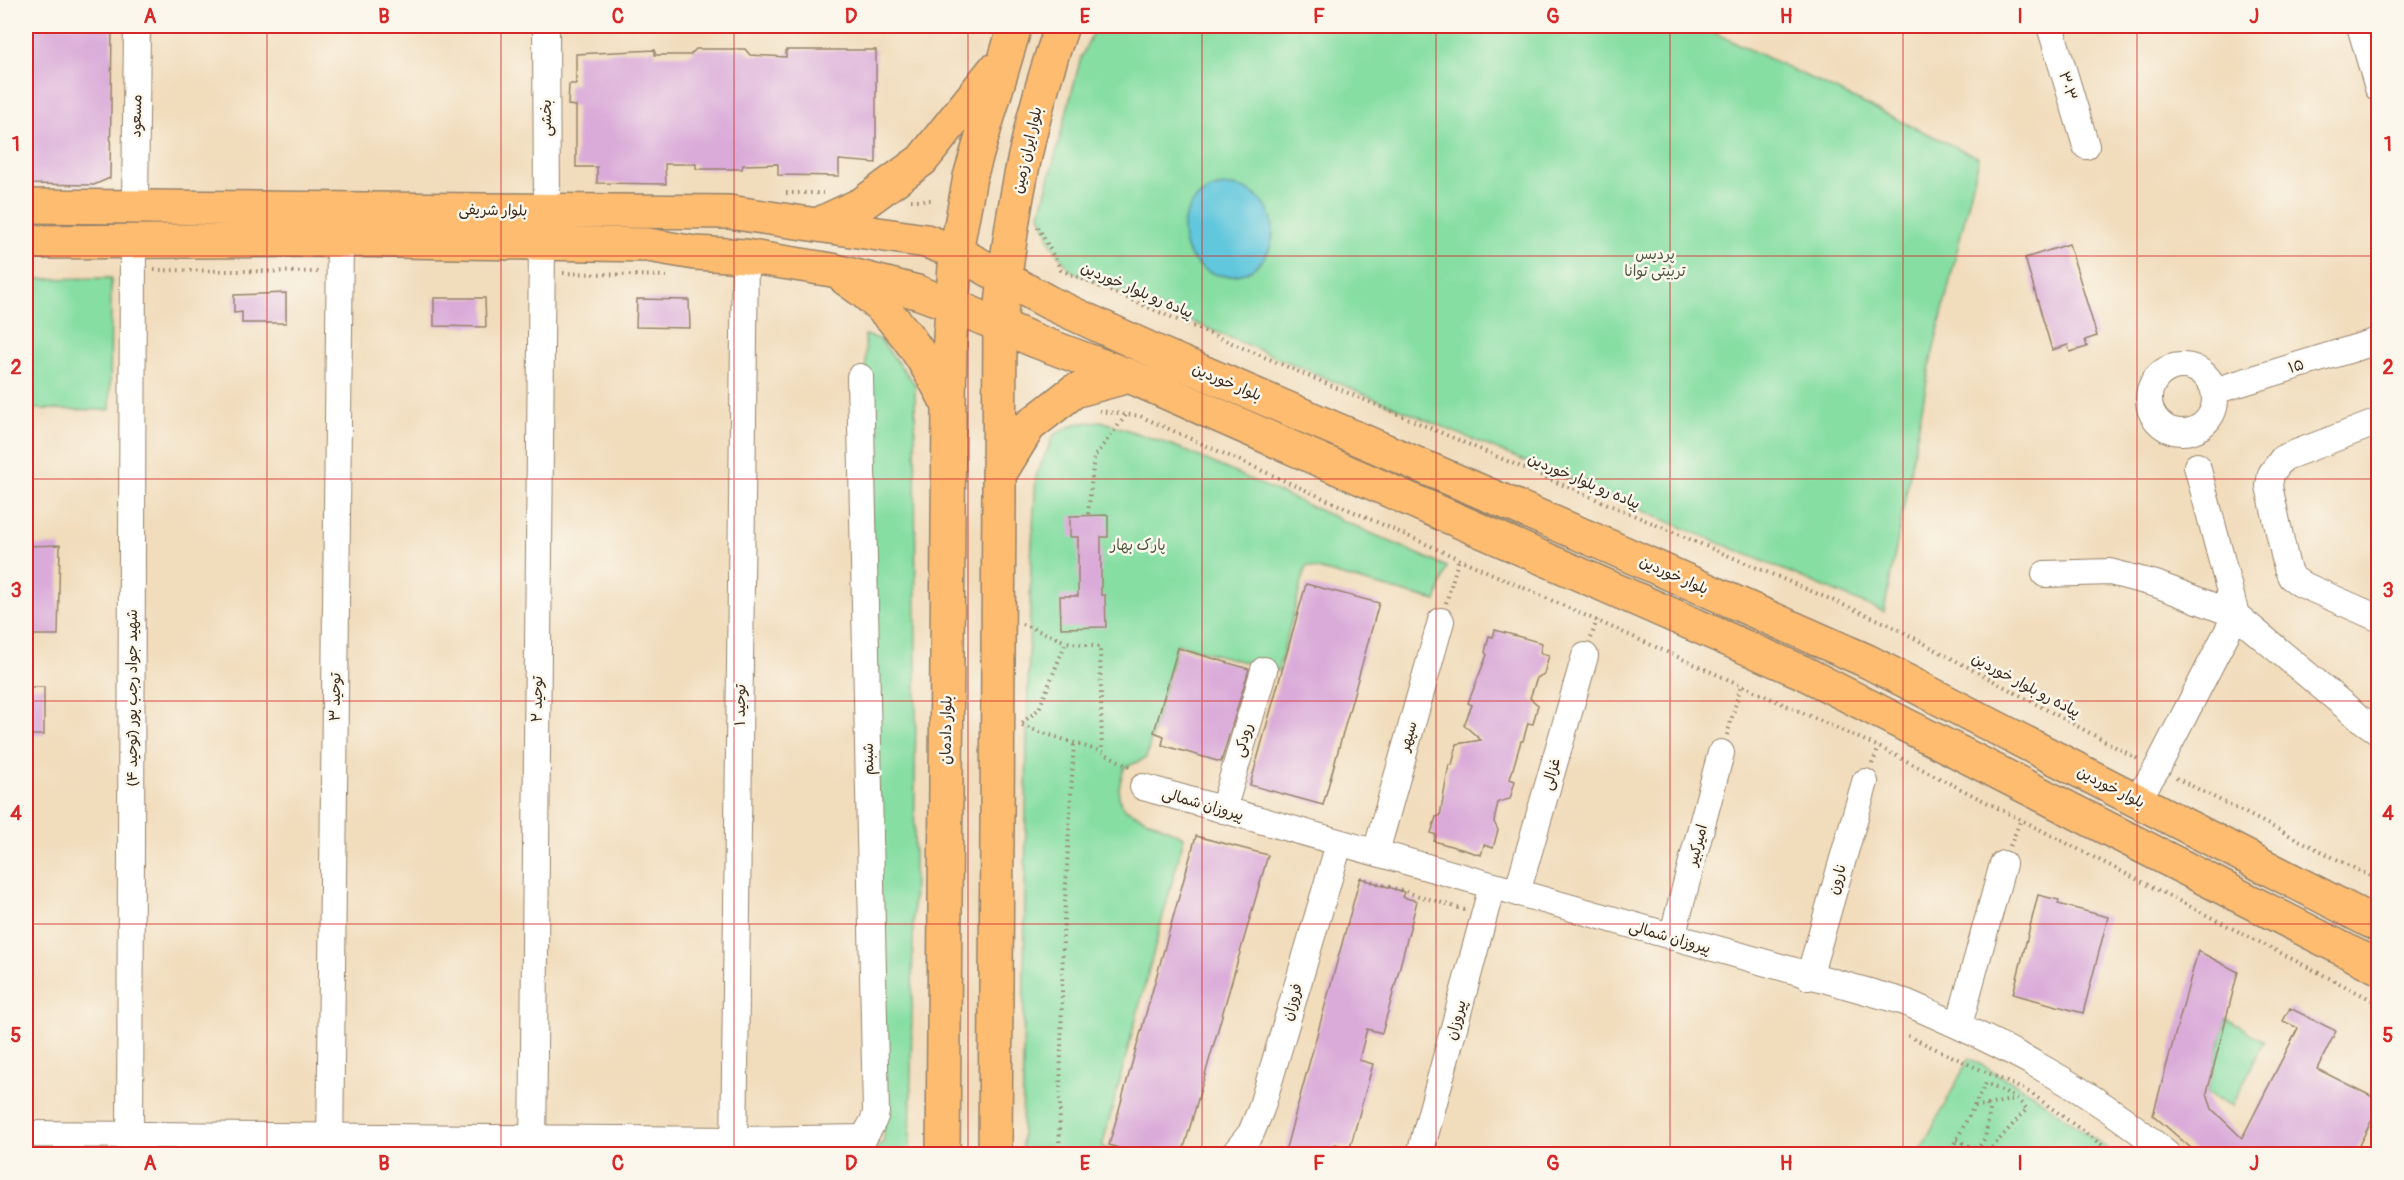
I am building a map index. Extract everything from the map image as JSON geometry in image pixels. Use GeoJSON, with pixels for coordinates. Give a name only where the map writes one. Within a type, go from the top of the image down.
{"type":"FeatureCollection","features":[{"type":"Feature","properties":{"kind":"main road","name":"بلوار ایران زمین"},"geometry":{"type":"LineString","coordinates":[[1000,325],[1014,210],[1031,124],[1062,26]]}},
{"type":"Feature","properties":{"kind":"main road"},"geometry":{"type":"LineString","coordinates":[[819,224],[862,204],[922,160],[963,110],[1011,39]]}},
{"type":"Feature","properties":{"kind":"main road"},"geometry":{"type":"LineString","coordinates":[[956,252],[970,177],[1011,39]]}},
{"type":"Feature","properties":{"kind":"main road","name":"بلوار شریفی"},"geometry":{"type":"LineString","coordinates":[[26,206],[729,212],[927,241],[956,252]]}},
{"type":"Feature","properties":{"kind":"main road"},"geometry":{"type":"LineString","coordinates":[[211,208],[212,240]]}},
{"type":"Feature","properties":{"kind":"main road"},"geometry":{"type":"LineString","coordinates":[[26,242],[340,240],[648,245],[694,253],[745,256],[832,270],[917,292],[1129,376],[1802,672],[2379,967]]}},
{"type":"Feature","properties":{"kind":"main road","name":"بلوار خوردین"},"geometry":{"type":"LineString","coordinates":[[956,252],[1059,307],[1165,356],[1608,546],[1867,661],[2379,925]]}},
{"type":"Feature","properties":{"kind":"main road","name":"بلوار دادمان"},"geometry":{"type":"LineString","coordinates":[[943,1155],[949,406],[956,252]]}},
{"type":"Feature","properties":{"kind":"main road"},"geometry":{"type":"LineString","coordinates":[[832,270],[867,293],[892,318],[925,359],[949,406]]}},
{"type":"Feature","properties":{"kind":"main road"},"geometry":{"type":"LineString","coordinates":[[995,1155],[1000,325]]}},
{"type":"Feature","properties":{"kind":"main road"},"geometry":{"type":"LineString","coordinates":[[999,475],[1029,426],[1074,391],[1129,376]]}},
{"type":"Feature","properties":{"kind":"main road"},"geometry":{"type":"LineString","coordinates":[[944,1011],[962,1038],[969,1041],[977,1038],[985,1030],[996,1004]]}},
{"type":"Feature","properties":{"kind":"main road"},"geometry":{"type":"LineString","coordinates":[[944,1097],[956,1090],[969,1087],[979,1090],[996,1105]]}},
{"type":"Feature","properties":{"kind":"street","name":"مسعود"},"geometry":{"type":"LineString","coordinates":[[135,207],[137,26]]}},
{"type":"Feature","properties":{"kind":"street","name":"بخشی"},"geometry":{"type":"LineString","coordinates":[[546,26],[547,211]]}},
{"type":"Feature","properties":{"kind":"street","name":"۳۰۳"},"geometry":{"type":"LineString","coordinates":[[2050,26],[2086,146]]}},
{"type":"Feature","properties":{"kind":"street"},"geometry":{"type":"LineString","coordinates":[[2360,26],[2379,88]]}},
{"type":"Feature","properties":{"kind":"street","name":"توحید ۳"},"geometry":{"type":"LineString","coordinates":[[330,1145],[340,240]]}},
{"type":"Feature","properties":{"kind":"street","name":"شهید جواد رجب پور (توحید ۴)"},"geometry":{"type":"LineString","coordinates":[[130,1145],[133,241]]}},
{"type":"Feature","properties":{"kind":"street","name":"توحید ۲"},"geometry":{"type":"LineString","coordinates":[[533,1146],[542,243]]}},
{"type":"Feature","properties":{"kind":"street","name":"توحید ۱"},"geometry":{"type":"LineString","coordinates":[[734,1147],[745,256]]}},
{"type":"Feature","properties":{"kind":"street","name":"۱۵"},"geometry":{"type":"LineString","coordinates":[[2214,391],[2379,341]]}},
{"type":"Feature","properties":{"kind":"street","name":"شبنم"},"geometry":{"type":"LineString","coordinates":[[860,377],[876,1112],[874,1122],[861,1146]]}},
{"type":"Feature","properties":{"kind":"street"},"geometry":{"type":"LineString","coordinates":[[2379,422],[2283,459],[2271,474],[2269,486],[2291,577],[2312,589],[2379,618]]}},
{"type":"Feature","properties":{"kind":"street"},"geometry":{"type":"LineString","coordinates":[[2137,800],[2157,768],[2236,615],[2197,466]]}},
{"type":"Feature","properties":{"kind":"street"},"geometry":{"type":"LineString","coordinates":[[2045,574],[2110,572],[2156,584],[2236,615],[2358,717],[2379,731]]}},
{"type":"Feature","properties":{"kind":"street","name":"سپهر"},"geometry":{"type":"LineString","coordinates":[[1376,852],[1441,621]]}},
{"type":"Feature","properties":{"kind":"street","name":"غزالی"},"geometry":{"type":"LineString","coordinates":[[1517,893],[1585,656]]}},
{"type":"Feature","properties":{"kind":"street","name":"رودکی"},"geometry":{"type":"LineString","coordinates":[[1223,810],[1264,670]]}},
{"type":"Feature","properties":{"kind":"street","name":"امیرکبیر"},"geometry":{"type":"LineString","coordinates":[[1672,937],[1721,753]]}},
{"type":"Feature","properties":{"kind":"street","name":"نارون"},"geometry":{"type":"LineString","coordinates":[[1809,976],[1865,782]]}},
{"type":"Feature","properties":{"kind":"street","name":"پیروزان شمالی"},"geometry":{"type":"LineString","coordinates":[[1143,787],[1905,1002],[1959,1025],[2029,1060],[2086,1093],[2132,1124],[2167,1155]]}},
{"type":"Feature","properties":{"kind":"street","name":"فروزان"},"geometry":{"type":"LineString","coordinates":[[1234,1155],[1251,1133],[1261,1109],[1339,844]]}},
{"type":"Feature","properties":{"kind":"street"},"geometry":{"type":"LineString","coordinates":[[1959,1025],[2003,864]]}},
{"type":"Feature","properties":{"kind":"street","name":"پیروزان"},"geometry":{"type":"LineString","coordinates":[[1420,1155],[1492,886]]}},
{"type":"Feature","properties":{"kind":"street"},"geometry":{"type":"LineString","coordinates":[[26,1134],[130,1145],[861,1146]]}},
{"type":"Feature","properties":{"kind":"path","name":"پیاده رو بلوار خوردین"},"geometry":{"type":"LineString","coordinates":[[1034,220],[1061,270],[1888,624],[2138,759]]}},
{"type":"Feature","properties":{"kind":"path"},"geometry":{"type":"LineString","coordinates":[[154,270],[318,272]]}},
{"type":"Feature","properties":{"kind":"path"},"geometry":{"type":"LineString","coordinates":[[559,273],[674,276]]}},
{"type":"Feature","properties":{"kind":"path"},"geometry":{"type":"LineString","coordinates":[[1090,410],[1140,416],[1879,747],[2379,1003]]}},
{"type":"Feature","properties":{"kind":"path"},"geometry":{"type":"LineString","coordinates":[[1088,514],[1094,457],[1127,414]]}},
{"type":"Feature","properties":{"kind":"path"},"geometry":{"type":"LineString","coordinates":[[1441,621],[1459,558]]}},
{"type":"Feature","properties":{"kind":"path"},"geometry":{"type":"LineString","coordinates":[[1021,612],[1021,635]]}},
{"type":"Feature","properties":{"kind":"path"},"geometry":{"type":"LineString","coordinates":[[1021,624],[1066,642],[1100,647],[1102,752]]}},
{"type":"Feature","properties":{"kind":"path"},"geometry":{"type":"LineString","coordinates":[[1019,725],[1039,709],[1066,642]]}},
{"type":"Feature","properties":{"kind":"path"},"geometry":{"type":"LineString","coordinates":[[1721,753],[1741,685]]}},
{"type":"Feature","properties":{"kind":"path"},"geometry":{"type":"LineString","coordinates":[[1019,714],[1019,736]]}},
{"type":"Feature","properties":{"kind":"path"},"geometry":{"type":"LineString","coordinates":[[1019,725],[1102,752],[1136,771],[1143,787]]}},
{"type":"Feature","properties":{"kind":"path"},"geometry":{"type":"LineString","coordinates":[[1059,1155],[1063,938],[1074,742]]}},
{"type":"Feature","properties":{"kind":"path"},"geometry":{"type":"LineString","coordinates":[[2168,774],[2379,880]]}},
{"type":"Feature","properties":{"kind":"path"},"geometry":{"type":"LineString","coordinates":[[2003,864],[2021,819]]}},
{"type":"Feature","properties":{"kind":"path"},"geometry":{"type":"LineString","coordinates":[[1360,878],[1465,910]]}},
{"type":"Feature","properties":{"kind":"path"},"geometry":{"type":"LineString","coordinates":[[1908,1036],[2031,1093],[2114,1155]]}},
{"type":"Feature","properties":{"kind":"path"},"geometry":{"type":"LineString","coordinates":[[2005,1074],[2046,1097]]}},
{"type":"Feature","properties":{"kind":"path"},"geometry":{"type":"LineString","coordinates":[[1949,1155],[1986,1083],[2017,1099],[2027,1109],[1986,1155],[1957,1140]]}},
{"type":"Feature","properties":{"kind":"path"},"geometry":{"type":"LineString","coordinates":[[1974,1106],[2017,1099]]}},
{"type":"Feature","properties":{"kind":"path"},"geometry":{"type":"LineString","coordinates":[[1977,1150],[1985,1138],[1988,1127],[1990,1110],[1987,1105]]}},
{"type":"Feature","properties":{"kind":"green space","name":"پردیس تربیتی توانا"},"geometry":{"type":"Polygon","coordinates":[[[1096,26],[1700,26],[1979,158],[1930,365],[1884,612],[1071,271],[1052,246],[1040,214],[1081,57],[1096,26]]]}},
{"type":"Feature","properties":{"kind":"green space"},"geometry":{"type":"Polygon","coordinates":[[[111,278],[110,410],[26,409],[26,279],[111,278]]]}},
{"type":"Feature","properties":{"kind":"green space"},"geometry":{"type":"Polygon","coordinates":[[[865,335],[879,339],[915,384],[916,705],[910,1154],[870,1154],[884,1141],[874,620],[865,335]]]}},
{"type":"Feature","properties":{"kind":"green space","name":"پارک بهار"},"geometry":{"type":"Polygon","coordinates":[[[1101,421],[1177,447],[1447,567],[1436,601],[1306,566],[1278,671],[1177,644],[1146,758],[1124,768],[1119,790],[1120,800],[1127,810],[1184,837],[1102,1147],[1129,1154],[1022,1154],[1027,734],[1031,561],[1036,476],[1054,435],[1075,424],[1101,421]]]}},
{"type":"Feature","properties":{"kind":"green space"},"geometry":{"type":"Polygon","coordinates":[[[2226,1018],[2264,1041],[2232,1106],[2207,1093],[2226,1018]]]}},
{"type":"Feature","properties":{"kind":"green space"},"geometry":{"type":"Polygon","coordinates":[[[1969,1058],[2031,1093],[2115,1154],[1919,1154],[1969,1058]]]}},
{"type":"Feature","properties":{"kind":"water"},"geometry":{"type":"Polygon","coordinates":[[[1228,186],[1245,190],[1260,199],[1269,214],[1273,231],[1269,248],[1260,263],[1245,272],[1228,276],[1211,272],[1196,263],[1187,248],[1183,231],[1187,214],[1196,199],[1211,190],[1228,186]]]}},
{"type":"Feature","properties":{"kind":"building"},"geometry":{"type":"Polygon","coordinates":[[[26,26],[112,26],[110,178],[94,185],[26,184],[26,26]]]}},
{"type":"Feature","properties":{"kind":"building"},"geometry":{"type":"Polygon","coordinates":[[[696,49],[745,49],[750,55],[786,57],[786,50],[876,50],[876,163],[839,160],[839,176],[778,175],[778,164],[743,165],[742,169],[696,169],[696,164],[665,164],[666,184],[597,183],[597,167],[576,167],[576,106],[568,105],[569,84],[576,84],[576,54],[655,50],[655,55],[690,55],[696,49]]]}},
{"type":"Feature","properties":{"kind":"building"},"geometry":{"type":"Polygon","coordinates":[[[2069,244],[2097,336],[2085,340],[2087,347],[2070,352],[2068,345],[2052,350],[2025,258],[2069,244]]]}},
{"type":"Feature","properties":{"kind":"building"},"geometry":{"type":"Polygon","coordinates":[[[286,293],[286,323],[242,323],[242,312],[234,313],[234,295],[286,293]]]}},
{"type":"Feature","properties":{"kind":"building"},"geometry":{"type":"Polygon","coordinates":[[[434,298],[485,298],[486,327],[434,326],[434,298]]]}},
{"type":"Feature","properties":{"kind":"building"},"geometry":{"type":"Polygon","coordinates":[[[637,299],[689,300],[690,328],[636,327],[637,299]]]}},
{"type":"Feature","properties":{"kind":"building"},"geometry":{"type":"Polygon","coordinates":[[[1108,515],[1108,537],[1101,537],[1101,595],[1105,595],[1106,627],[1061,628],[1060,596],[1078,596],[1078,537],[1070,537],[1070,516],[1108,515]]]}},
{"type":"Feature","properties":{"kind":"building"},"geometry":{"type":"Polygon","coordinates":[[[60,545],[58,635],[26,635],[26,546],[60,545]]]}},
{"type":"Feature","properties":{"kind":"building"},"geometry":{"type":"Polygon","coordinates":[[[1306,584],[1379,603],[1323,805],[1250,785],[1306,584]]]}},
{"type":"Feature","properties":{"kind":"building"},"geometry":{"type":"Polygon","coordinates":[[[1495,630],[1542,643],[1540,653],[1549,655],[1544,674],[1537,678],[1530,698],[1538,705],[1533,724],[1528,723],[1523,741],[1521,741],[1510,779],[1515,781],[1510,799],[1498,802],[1494,822],[1498,830],[1493,848],[1484,845],[1481,855],[1434,841],[1436,835],[1431,833],[1436,817],[1440,816],[1449,765],[1452,765],[1457,744],[1481,740],[1464,725],[1472,705],[1468,703],[1487,655],[1485,652],[1489,636],[1493,637],[1495,630]]]}},
{"type":"Feature","properties":{"kind":"building"},"geometry":{"type":"Polygon","coordinates":[[[1178,648],[1249,669],[1221,762],[1162,745],[1164,736],[1154,732],[1178,648]]]}},
{"type":"Feature","properties":{"kind":"building"},"geometry":{"type":"Polygon","coordinates":[[[26,687],[44,687],[44,735],[26,735],[26,687]]]}},
{"type":"Feature","properties":{"kind":"building"},"geometry":{"type":"Polygon","coordinates":[[[1196,836],[1268,855],[1182,1155],[1142,1155],[1109,1145],[1196,836]]]}},
{"type":"Feature","properties":{"kind":"building"},"geometry":{"type":"Polygon","coordinates":[[[1360,878],[1404,892],[1402,897],[1417,901],[1392,997],[1382,1033],[1367,1029],[1359,1060],[1373,1064],[1350,1148],[1335,1144],[1332,1155],[1284,1155],[1360,878]]]}},
{"type":"Feature","properties":{"kind":"building"},"geometry":{"type":"Polygon","coordinates":[[[2038,895],[2059,900],[2058,904],[2108,917],[2083,1013],[2013,994],[2038,895]]]}},
{"type":"Feature","properties":{"kind":"building"},"geometry":{"type":"Polygon","coordinates":[[[2198,951],[2238,972],[2207,1093],[2212,1109],[2242,1138],[2298,1028],[2283,1021],[2290,1008],[2336,1031],[2317,1069],[2379,1100],[2379,1106],[2354,1155],[2199,1155],[2153,1115],[2198,951]]]}}]}
